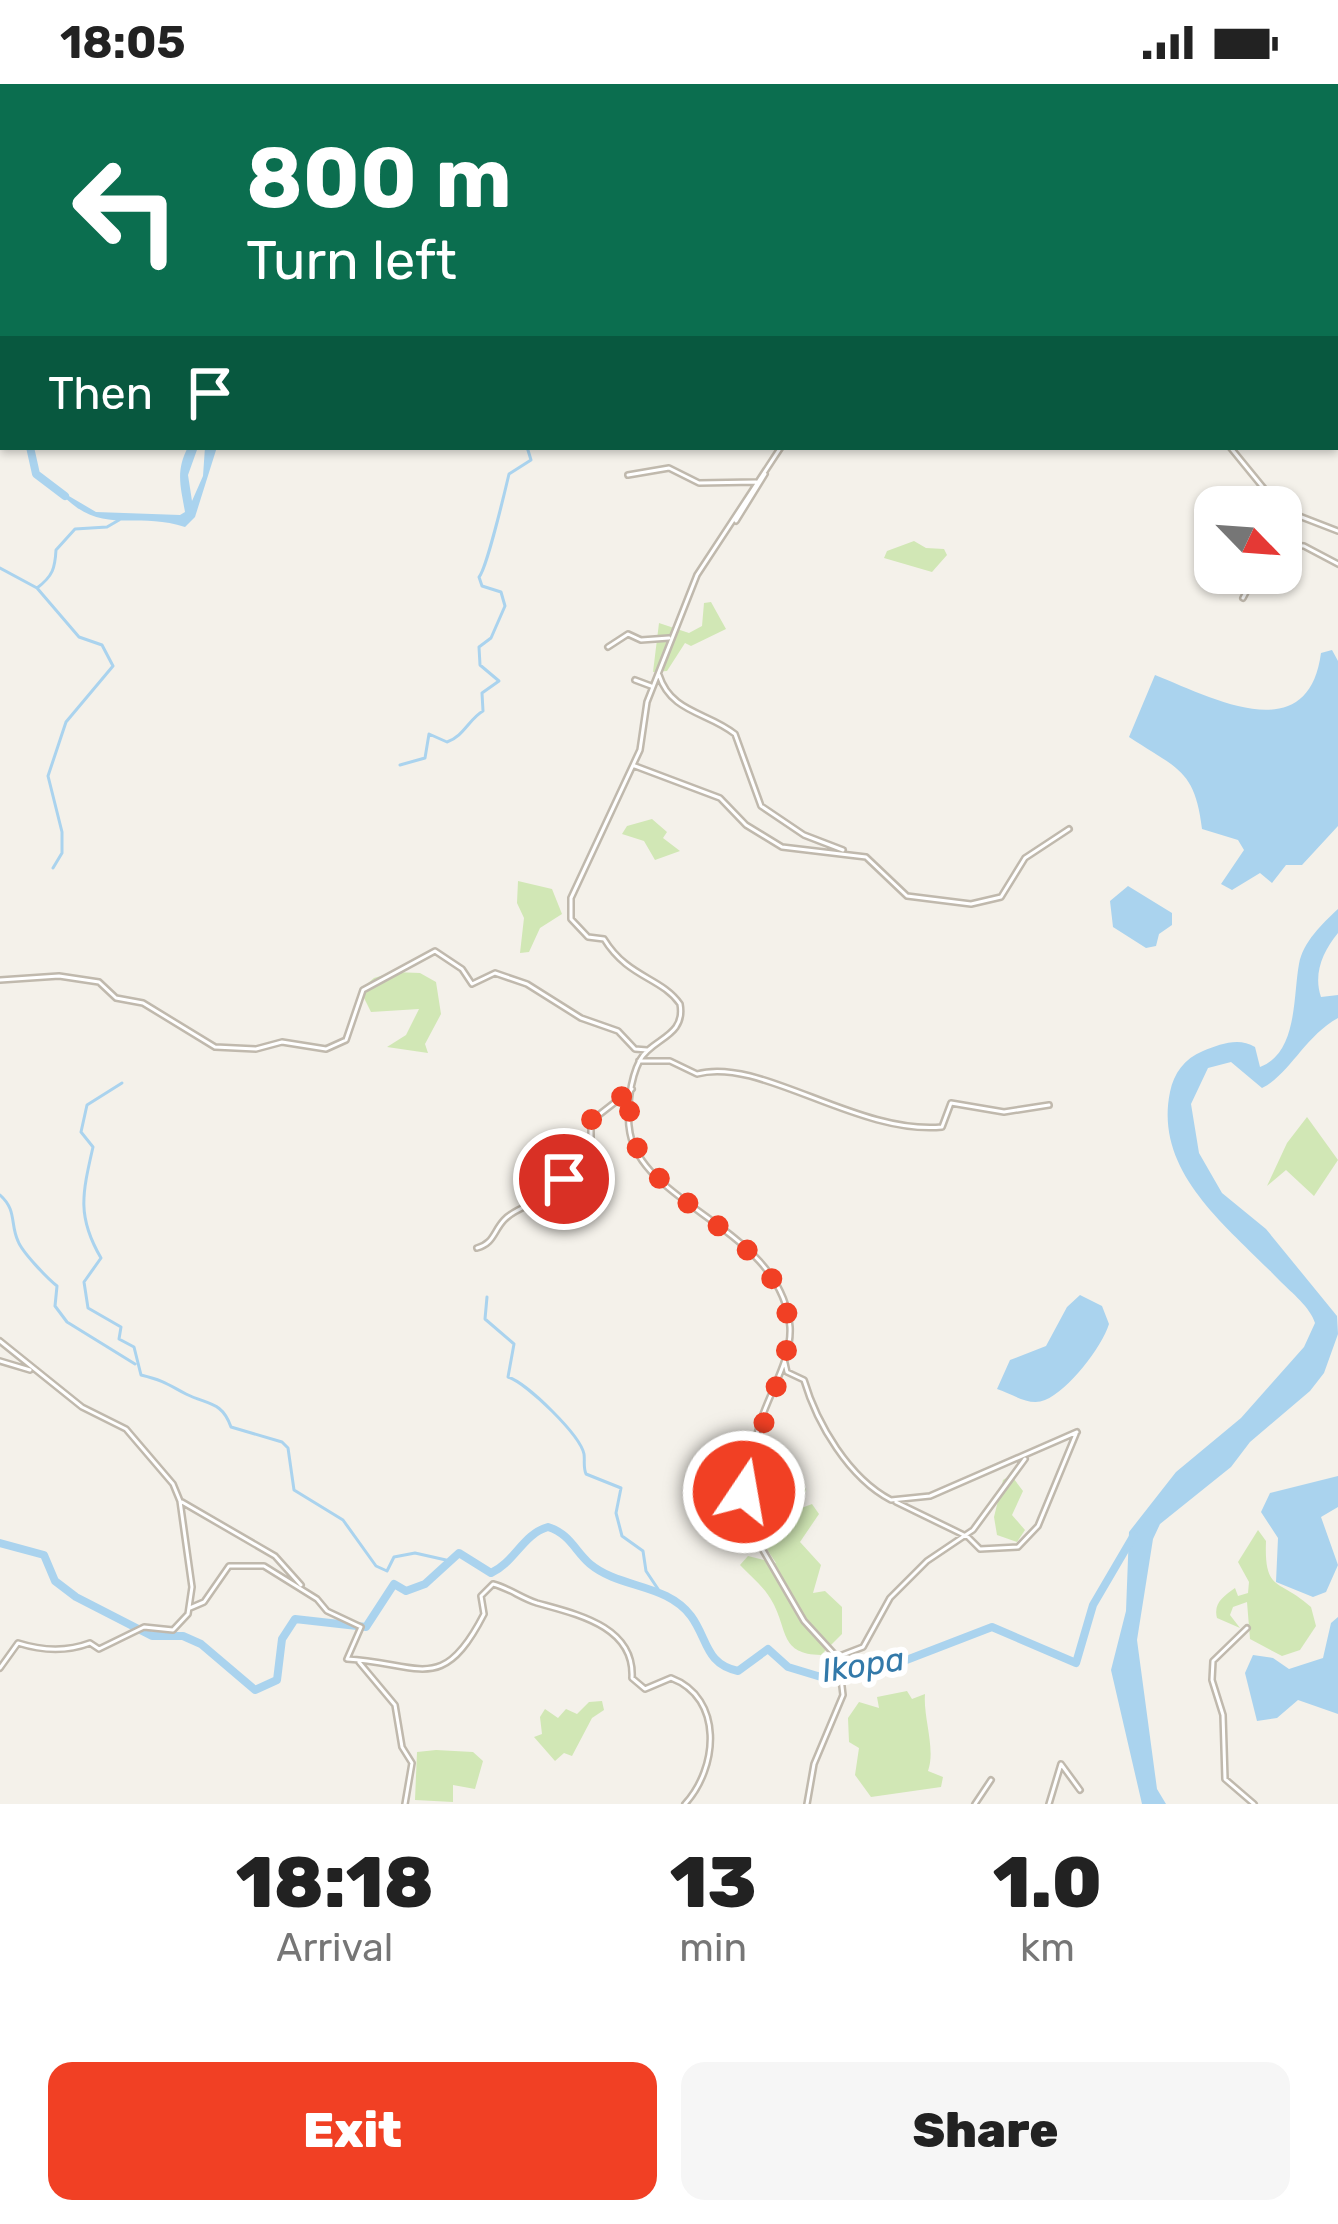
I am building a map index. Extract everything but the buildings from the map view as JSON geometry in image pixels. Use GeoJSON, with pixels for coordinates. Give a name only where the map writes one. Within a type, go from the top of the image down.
{"type":"FeatureCollection","features":[{"type":"Feature","properties":{"kind":"street"},"geometry":{"type":"LineString","coordinates":[[779,450],[735,524],[703,563],[653,686],[633,765],[580,877],[571,919],[588,937],[604,939],[618,962],[674,994],[680,1004],[678,1025],[639,1061],[628,1109],[639,1160],[711,1215],[765,1268],[790,1329],[784,1361],[755,1441],[742,1522],[767,1550],[804,1621],[837,1658],[840,1668],[843,1695],[814,1764],[807,1804]]}},
{"type":"Feature","properties":{"kind":"street"},"geometry":{"type":"LineString","coordinates":[[1232,450],[1262,486]]}},
{"type":"Feature","properties":{"kind":"street"},"geometry":{"type":"LineString","coordinates":[[735,524],[756,482],[770,468]]}},
{"type":"Feature","properties":{"kind":"street"},"geometry":{"type":"LineString","coordinates":[[628,475],[669,469],[699,483],[756,482]]}},
{"type":"Feature","properties":{"kind":"street"},"geometry":{"type":"LineString","coordinates":[[1302,517],[1338,531]]}},
{"type":"Feature","properties":{"kind":"street"},"geometry":{"type":"LineString","coordinates":[[1302,545],[1338,564]]}},
{"type":"Feature","properties":{"kind":"street"},"geometry":{"type":"LineString","coordinates":[[1243,598],[1245,594]]}},
{"type":"Feature","properties":{"kind":"street"},"geometry":{"type":"LineString","coordinates":[[608,647],[632,633],[641,640],[670,638]]}},
{"type":"Feature","properties":{"kind":"street"},"geometry":{"type":"LineString","coordinates":[[658,672],[663,688],[689,713],[735,734],[761,806],[804,835],[880,866],[907,896],[971,904],[1001,897],[1024,857],[1069,829]]}},
{"type":"Feature","properties":{"kind":"street"},"geometry":{"type":"LineString","coordinates":[[635,680],[653,686]]}},
{"type":"Feature","properties":{"kind":"street"},"geometry":{"type":"LineString","coordinates":[[633,765],[720,798],[746,825],[782,847],[851,852]]}},
{"type":"Feature","properties":{"kind":"street"},"geometry":{"type":"LineString","coordinates":[[0,980],[59,976],[99,982],[116,998],[143,1003],[215,1048],[256,1049],[281,1042],[326,1049],[346,1040],[363,990],[435,952],[462,969],[472,984],[495,973],[527,984],[552,1004],[618,1031],[629,1046],[649,1050]]}},
{"type":"Feature","properties":{"kind":"street"},"geometry":{"type":"LineString","coordinates":[[639,1061],[670,1061],[697,1074],[711,1070],[748,1075],[859,1119],[921,1129],[942,1127],[951,1102],[1004,1112],[1048,1105]]}},
{"type":"Feature","properties":{"kind":"street"},"geometry":{"type":"LineString","coordinates":[[477,1248],[488,1244],[510,1215],[545,1199],[557,1180],[576,1178],[591,1157],[591,1120],[633,1088]]}},
{"type":"Feature","properties":{"kind":"street"},"geometry":{"type":"LineString","coordinates":[[0,1341],[82,1407],[126,1429],[168,1476],[181,1501],[190,1608]]}},
{"type":"Feature","properties":{"kind":"street"},"geometry":{"type":"LineString","coordinates":[[0,1361],[32,1370]]}},
{"type":"Feature","properties":{"kind":"street"},"geometry":{"type":"LineString","coordinates":[[784,1361],[787,1372],[804,1380],[808,1397],[859,1477],[891,1500],[980,1550],[1018,1547],[1030,1537],[1076,1432],[930,1496],[891,1500]]}},
{"type":"Feature","properties":{"kind":"street"},"geometry":{"type":"LineString","coordinates":[[837,1658],[863,1647],[890,1598],[927,1561],[947,1552],[959,1536],[973,1530],[1026,1457]]}},
{"type":"Feature","properties":{"kind":"street"},"geometry":{"type":"LineString","coordinates":[[181,1501],[275,1556],[327,1611],[361,1627],[345,1656],[422,1673],[451,1664],[477,1629],[484,1614],[482,1596],[493,1584],[537,1603],[563,1606],[604,1625],[628,1651],[632,1678],[645,1689],[671,1678],[695,1692],[712,1735],[700,1783],[685,1804]]}},
{"type":"Feature","properties":{"kind":"street"},"geometry":{"type":"LineString","coordinates":[[0,1668],[18,1643],[34,1649],[106,1647],[144,1628],[172,1630],[190,1608],[204,1602],[230,1567],[264,1566],[303,1588]]}},
{"type":"Feature","properties":{"kind":"street"},"geometry":{"type":"LineString","coordinates":[[1247,1628],[1213,1661],[1212,1680],[1223,1715],[1225,1779],[1255,1804]]}},
{"type":"Feature","properties":{"kind":"street"},"geometry":{"type":"LineString","coordinates":[[356,1659],[398,1713],[401,1747],[412,1763],[405,1804]]}},
{"type":"Feature","properties":{"kind":"street"},"geometry":{"type":"LineString","coordinates":[[1048,1804],[1061,1764],[1080,1790]]}},
{"type":"Feature","properties":{"kind":"street"},"geometry":{"type":"LineString","coordinates":[[975,1804],[991,1780]]}},
{"type":"Feature","properties":{"kind":"green space"},"geometry":{"type":"Polygon","coordinates":[[[914,541],[926,548],[944,549],[947,555],[932,572],[884,558],[887,551],[914,541]]]}},
{"type":"Feature","properties":{"kind":"green space"},"geometry":{"type":"Polygon","coordinates":[[[711,602],[726,629],[691,646],[685,643],[667,671],[653,672],[659,623],[689,633],[702,626],[704,603],[711,602]]]}},
{"type":"Feature","properties":{"kind":"green space"},"geometry":{"type":"Polygon","coordinates":[[[652,819],[667,832],[663,838],[680,851],[655,860],[644,841],[622,834],[627,826],[652,819]]]}},
{"type":"Feature","properties":{"kind":"green space"},"geometry":{"type":"Polygon","coordinates":[[[518,881],[552,889],[562,914],[540,928],[529,952],[520,953],[524,918],[517,903],[518,881]]]}},
{"type":"Feature","properties":{"kind":"green space"},"geometry":{"type":"Polygon","coordinates":[[[394,972],[420,973],[436,982],[441,1014],[425,1044],[428,1053],[387,1047],[406,1035],[419,1009],[371,1012],[360,990],[374,978],[394,972]]]}},
{"type":"Feature","properties":{"kind":"green space"},"geometry":{"type":"Polygon","coordinates":[[[1307,1117],[1338,1160],[1314,1196],[1286,1170],[1267,1186],[1287,1143],[1307,1117]]]}},
{"type":"Feature","properties":{"kind":"green space"},"geometry":{"type":"Polygon","coordinates":[[[798,1471],[806,1490],[799,1509],[812,1504],[819,1514],[800,1542],[821,1565],[813,1593],[825,1591],[842,1607],[842,1634],[821,1655],[792,1645],[770,1597],[740,1565],[748,1556],[776,1563],[744,1515],[738,1486],[750,1475],[771,1481],[777,1474],[798,1471]]]}},
{"type":"Feature","properties":{"kind":"green space"},"geometry":{"type":"Polygon","coordinates":[[[1011,1475],[1023,1491],[1012,1515],[1025,1530],[1017,1542],[997,1535],[994,1517],[1003,1480],[1011,1475]]]}},
{"type":"Feature","properties":{"kind":"green space"},"geometry":{"type":"Polygon","coordinates":[[[1258,1530],[1266,1541],[1271,1577],[1311,1607],[1316,1626],[1300,1650],[1282,1656],[1250,1639],[1247,1602],[1233,1607],[1230,1615],[1240,1628],[1217,1618],[1216,1613],[1218,1604],[1235,1588],[1238,1596],[1248,1593],[1249,1582],[1238,1562],[1258,1530]]]}},
{"type":"Feature","properties":{"kind":"green space"},"geometry":{"type":"Polygon","coordinates":[[[907,1691],[912,1699],[925,1694],[931,1753],[928,1771],[943,1777],[941,1787],[871,1797],[855,1775],[859,1748],[849,1742],[848,1718],[859,1702],[879,1708],[877,1697],[907,1691]]]}},
{"type":"Feature","properties":{"kind":"green space"},"geometry":{"type":"Polygon","coordinates":[[[602,1701],[604,1710],[592,1718],[572,1756],[564,1753],[555,1761],[534,1737],[542,1734],[540,1717],[545,1709],[558,1718],[566,1709],[577,1714],[589,1702],[602,1701]]]}},
{"type":"Feature","properties":{"kind":"green space"},"geometry":{"type":"Polygon","coordinates":[[[417,1752],[473,1752],[483,1761],[475,1789],[453,1785],[453,1802],[415,1800],[417,1752]]]}},
{"type":"Feature","properties":{"kind":"water"},"geometry":{"type":"Polygon","coordinates":[[[187,450],[197,450],[188,475],[192,501],[203,476],[205,450],[216,450],[195,517],[185,527],[103,519],[72,504],[57,489],[96,512],[180,515],[185,512],[180,472],[187,450]]]}},
{"type":"Feature","properties":{"kind":"water"},"geometry":{"type":"Polygon","coordinates":[[[1332,650],[1338,661],[1338,826],[1302,865],[1286,865],[1272,883],[1260,873],[1232,890],[1221,884],[1244,850],[1238,840],[1202,829],[1194,794],[1181,773],[1129,737],[1155,675],[1229,704],[1278,709],[1297,701],[1312,683],[1321,653],[1332,650]]]}},
{"type":"Feature","properties":{"kind":"water"},"geometry":{"type":"Polygon","coordinates":[[[1128,886],[1172,913],[1172,925],[1159,934],[1156,946],[1146,948],[1113,927],[1110,901],[1128,886]]]}},
{"type":"Feature","properties":{"kind":"water"},"geometry":{"type":"Polygon","coordinates":[[[1338,909],[1338,933],[1324,955],[1318,980],[1321,997],[1338,995],[1338,1018],[1262,1088],[1231,1062],[1208,1068],[1191,1104],[1199,1153],[1222,1193],[1266,1229],[1337,1316],[1338,1334],[1324,1373],[1310,1391],[1250,1442],[1231,1467],[1160,1524],[1153,1539],[1137,1640],[1157,1789],[1166,1804],[1142,1804],[1111,1670],[1126,1611],[1129,1532],[1176,1472],[1241,1418],[1304,1347],[1315,1323],[1300,1300],[1219,1220],[1184,1174],[1168,1122],[1170,1092],[1185,1062],[1216,1046],[1249,1044],[1255,1047],[1260,1067],[1272,1060],[1292,1022],[1301,956],[1338,909]]]}},
{"type":"Feature","properties":{"kind":"water"},"geometry":{"type":"Polygon","coordinates":[[[1080,1295],[1102,1306],[1109,1324],[1074,1378],[1039,1402],[997,1389],[1010,1360],[1046,1346],[1067,1307],[1080,1295]]]}},
{"type":"Feature","properties":{"kind":"water"},"geometry":{"type":"Polygon","coordinates":[[[1338,1476],[1338,1507],[1321,1517],[1338,1565],[1326,1592],[1313,1597],[1276,1582],[1278,1538],[1261,1512],[1270,1493],[1338,1476]]]}},
{"type":"Feature","properties":{"kind":"water"},"geometry":{"type":"Polygon","coordinates":[[[1338,1617],[1338,1714],[1298,1700],[1277,1718],[1257,1721],[1245,1673],[1253,1655],[1273,1658],[1289,1669],[1323,1658],[1331,1623],[1338,1617]]]}},
{"type":"Feature","properties":{"kind":"waterway"},"geometry":{"type":"LineString","coordinates":[[31,450],[36,474],[65,496]]}},
{"type":"Feature","properties":{"kind":"waterway"},"geometry":{"type":"LineString","coordinates":[[400,765],[425,758],[429,734],[447,742],[458,736],[483,711],[482,693],[499,681],[480,665],[479,647],[491,638],[505,606],[501,592],[482,586],[479,577],[509,474],[531,460],[528,450]]}},
{"type":"Feature","properties":{"kind":"waterway"},"geometry":{"type":"LineString","coordinates":[[0,568],[37,588],[52,571],[56,550],[75,529],[107,527],[119,520]]}},
{"type":"Feature","properties":{"kind":"waterway"},"geometry":{"type":"LineString","coordinates":[[37,588],[79,637],[102,645],[113,666],[66,722],[48,776],[62,832],[62,853],[53,868]]}},
{"type":"Feature","properties":{"kind":"waterway"},"geometry":{"type":"LineString","coordinates":[[122,1083],[87,1105],[81,1132],[93,1147],[85,1218],[101,1258],[84,1282],[88,1308],[121,1327],[119,1339],[134,1347],[141,1375],[213,1405],[231,1427],[282,1442],[288,1448],[294,1490],[343,1520],[376,1566],[387,1571],[394,1557],[415,1553],[446,1560]]}},
{"type":"Feature","properties":{"kind":"waterway"},"geometry":{"type":"LineString","coordinates":[[0,1195],[9,1206],[20,1246],[57,1286],[55,1306],[67,1322],[135,1364]]}},
{"type":"Feature","properties":{"kind":"waterway"},"geometry":{"type":"LineString","coordinates":[[487,1297],[485,1319],[514,1344],[508,1377],[540,1399],[573,1435],[584,1454],[586,1474],[621,1488],[616,1513],[622,1536],[643,1551],[646,1571],[660,1592]]}},
{"type":"Feature","properties":{"kind":"waterway","name":"Ikopa"},"geometry":{"type":"LineString","coordinates":[[0,1543],[44,1555],[55,1581],[76,1597],[152,1636],[183,1636],[201,1644],[255,1690],[277,1680],[282,1639],[295,1619],[366,1627],[394,1584],[406,1591],[425,1584],[459,1553],[491,1573],[548,1527],[602,1572],[681,1605],[713,1657],[738,1671],[768,1649],[788,1667],[821,1677],[835,1669],[896,1664],[992,1627],[1076,1663],[1093,1605],[1134,1535]]}},
{"type":"Feature","properties":{"kind":"route"},"geometry":{"type":"LineString","coordinates":[[564,1179],[576,1178],[591,1157],[591,1120],[633,1088],[628,1109],[630,1136],[639,1160],[711,1215],[765,1268],[784,1303],[790,1329],[744,1492]]}}]}
